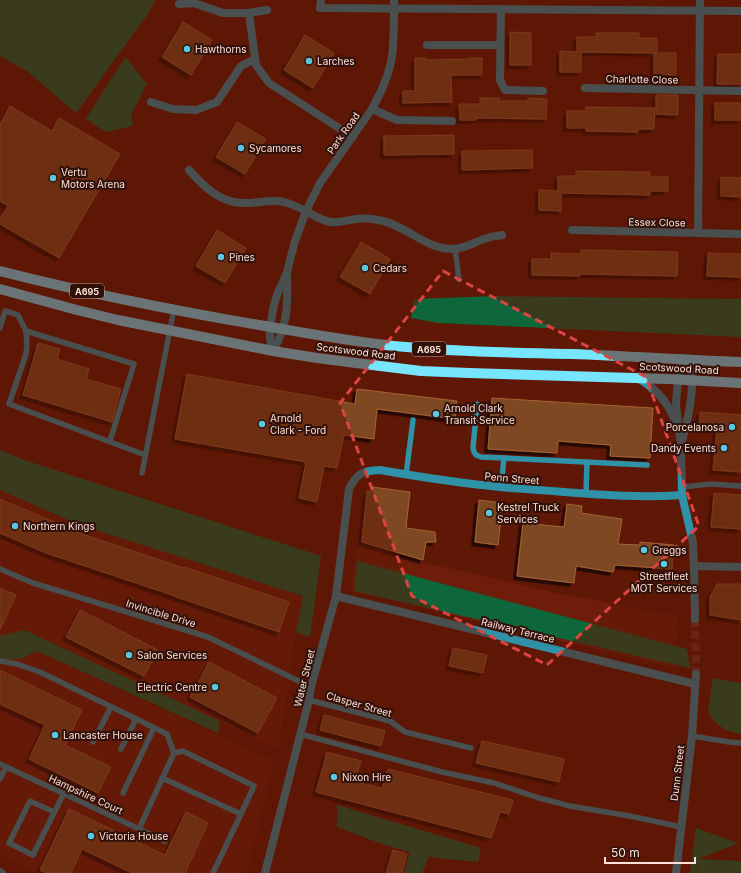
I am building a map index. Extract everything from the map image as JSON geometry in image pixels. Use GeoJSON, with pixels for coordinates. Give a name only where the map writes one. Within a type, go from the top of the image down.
{"type":"FeatureCollection","features":[{"type":"Feature","properties":{"kind":"main road","name":"Scotswood Road"},"geometry":{"type":"LineString","coordinates":[[0,270],[49,283],[174,309],[353,341],[406,347],[470,351],[574,354],[741,362]]}},
{"type":"Feature","properties":{"kind":"main road","name":"Scotswood Road"},"geometry":{"type":"LineString","coordinates":[[0,289],[118,320],[325,359],[421,370],[469,373],[638,378],[741,383]]}},
{"type":"Feature","properties":{"kind":"street"},"geometry":{"type":"LineString","coordinates":[[320,0],[320,8],[394,4],[501,9],[741,11]]}},
{"type":"Feature","properties":{"kind":"street"},"geometry":{"type":"LineString","coordinates":[[537,9],[538,0]]}},
{"type":"Feature","properties":{"kind":"street"},"geometry":{"type":"LineString","coordinates":[[698,233],[700,0]]}},
{"type":"Feature","properties":{"kind":"street"},"geometry":{"type":"LineString","coordinates":[[179,4],[194,3],[223,12],[249,13],[267,10]]}},
{"type":"Feature","properties":{"kind":"street","name":"Park Road"},"geometry":{"type":"LineString","coordinates":[[273,350],[270,339],[270,326],[274,306],[287,272],[295,241],[306,211],[320,183],[372,109],[388,74],[393,49],[394,4]]}},
{"type":"Feature","properties":{"kind":"street"},"geometry":{"type":"LineString","coordinates":[[501,9],[500,80],[505,90],[543,90]]}},
{"type":"Feature","properties":{"kind":"street"},"geometry":{"type":"LineString","coordinates":[[249,13],[256,65],[269,83],[353,137]]}},
{"type":"Feature","properties":{"kind":"street"},"geometry":{"type":"LineString","coordinates":[[427,45],[500,45]]}},
{"type":"Feature","properties":{"kind":"street"},"geometry":{"type":"LineString","coordinates":[[151,102],[173,109],[196,110],[217,102],[241,66],[255,59]]}},
{"type":"Feature","properties":{"kind":"street","name":"Charlotte Close"},"geometry":{"type":"LineString","coordinates":[[585,88],[741,91]]}},
{"type":"Feature","properties":{"kind":"street"},"geometry":{"type":"LineString","coordinates":[[372,109],[397,120],[452,121]]}},
{"type":"Feature","properties":{"kind":"street"},"geometry":{"type":"LineString","coordinates":[[189,170],[207,189],[232,202],[284,202],[306,211],[320,219],[331,222],[366,218],[383,221],[404,229],[433,246],[442,248],[455,249],[487,238],[502,235]]}},
{"type":"Feature","properties":{"kind":"street","name":"Essex Close"},"geometry":{"type":"LineString","coordinates":[[572,230],[741,234]]}},
{"type":"Feature","properties":{"kind":"street","name":"Park Road"},"geometry":{"type":"LineString","coordinates":[[273,350],[283,329],[287,307],[287,272]]}},
{"type":"Feature","properties":{"kind":"street"},"geometry":{"type":"LineString","coordinates":[[686,360],[681,369],[678,380],[676,403],[681,444],[682,491],[693,543],[695,619]]}},
{"type":"Feature","properties":{"kind":"street"},"geometry":{"type":"LineString","coordinates":[[681,444],[690,405],[692,380],[686,360]]}},
{"type":"Feature","properties":{"kind":"street"},"geometry":{"type":"LineString","coordinates":[[638,378],[650,385],[656,391],[669,408],[678,425]]}},
{"type":"Feature","properties":{"kind":"street","name":"Penn Street"},"geometry":{"type":"LineString","coordinates":[[349,489],[354,479],[361,473],[369,470],[380,470],[472,484],[586,494],[670,496],[682,491]]}},
{"type":"Feature","properties":{"kind":"street","name":"Water Street"},"geometry":{"type":"LineString","coordinates":[[266,871],[311,687],[336,596],[349,489]]}},
{"type":"Feature","properties":{"kind":"street"},"geometry":{"type":"LineString","coordinates":[[694,566],[741,567]]}},
{"type":"Feature","properties":{"kind":"street","name":"Railway Terrace"},"geometry":{"type":"LineString","coordinates":[[336,596],[695,684]]}},
{"type":"Feature","properties":{"kind":"street","name":"Dunn Street"},"geometry":{"type":"LineString","coordinates":[[676,873],[692,736],[696,674]]}},
{"type":"Feature","properties":{"kind":"lane"},"geometry":{"type":"LineString","coordinates":[[455,249],[459,279]]}},
{"type":"Feature","properties":{"kind":"lane"},"geometry":{"type":"LineString","coordinates":[[142,473],[174,309]]}},
{"type":"Feature","properties":{"kind":"lane"},"geometry":{"type":"LineString","coordinates":[[0,328],[5,311],[18,315],[26,331],[26,354],[9,404],[145,455]]}},
{"type":"Feature","properties":{"kind":"lane"},"geometry":{"type":"LineString","coordinates":[[26,331],[134,364],[110,441]]}},
{"type":"Feature","properties":{"kind":"lane"},"geometry":{"type":"LineString","coordinates":[[477,404],[474,452],[476,455],[481,457],[647,465]]}},
{"type":"Feature","properties":{"kind":"lane"},"geometry":{"type":"LineString","coordinates":[[406,475],[413,420]]}},
{"type":"Feature","properties":{"kind":"lane"},"geometry":{"type":"LineString","coordinates":[[501,487],[504,458]]}},
{"type":"Feature","properties":{"kind":"lane"},"geometry":{"type":"LineString","coordinates":[[586,494],[587,462]]}},
{"type":"Feature","properties":{"kind":"lane"},"geometry":{"type":"LineString","coordinates":[[682,491],[711,484],[741,486]]}},
{"type":"Feature","properties":{"kind":"lane","name":"Invincible Drive"},"geometry":{"type":"LineString","coordinates":[[0,569],[33,583],[208,637],[311,687]]}},
{"type":"Feature","properties":{"kind":"lane"},"geometry":{"type":"LineString","coordinates":[[0,661],[17,664],[40,672],[167,734],[174,753],[139,829]]}},
{"type":"Feature","properties":{"kind":"lane","name":"Clasper Street"},"geometry":{"type":"LineString","coordinates":[[309,700],[390,721],[405,732],[471,748]]}},
{"type":"Feature","properties":{"kind":"lane"},"geometry":{"type":"LineString","coordinates":[[93,742],[111,707]]}},
{"type":"Feature","properties":{"kind":"lane"},"geometry":{"type":"LineString","coordinates":[[121,749],[136,719]]}},
{"type":"Feature","properties":{"kind":"lane"},"geometry":{"type":"LineString","coordinates":[[123,793],[154,728]]}},
{"type":"Feature","properties":{"kind":"lane"},"geometry":{"type":"LineString","coordinates":[[300,734],[442,772],[494,783],[539,798],[570,806],[630,816],[681,827]]}},
{"type":"Feature","properties":{"kind":"lane"},"geometry":{"type":"LineString","coordinates":[[692,736],[741,743]]}},
{"type":"Feature","properties":{"kind":"lane"},"geometry":{"type":"LineString","coordinates":[[174,753],[183,751],[254,786],[213,873]]}},
{"type":"Feature","properties":{"kind":"lane","name":"Hampshire Court"},"geometry":{"type":"LineString","coordinates":[[0,764],[165,841]]}},
{"type":"Feature","properties":{"kind":"lane"},"geometry":{"type":"LineString","coordinates":[[0,779],[6,767]]}},
{"type":"Feature","properties":{"kind":"lane"},"geometry":{"type":"LineString","coordinates":[[162,778],[241,814]]}},
{"type":"Feature","properties":{"kind":"lane"},"geometry":{"type":"LineString","coordinates":[[54,812],[30,801],[9,843],[33,855],[64,794]]}},
{"type":"Feature","properties":{"kind":"highlighted area"},"geometry":{"type":"Polygon","coordinates":[[[443,271],[646,377],[699,526],[547,665],[412,596],[340,403],[443,271]]]}},
{"type":"Feature","properties":{"kind":"shaded area"},"geometry":{"type":"Polygon","coordinates":[[[0,490],[80,525],[304,596],[296,632],[288,692],[278,749],[24,630],[0,636],[0,490]]]}},
{"type":"Feature","properties":{"kind":"shaded area"},"geometry":{"type":"Polygon","coordinates":[[[359,544],[427,563],[552,592],[678,616],[674,668],[356,592],[350,586],[359,544]]]}},
{"type":"Feature","properties":{"kind":"shaded area"},"geometry":{"type":"Polygon","coordinates":[[[0,641],[37,651],[274,761],[246,873],[38,873],[0,855],[0,641]]]}},
{"type":"Feature","properties":{"kind":"green space"},"geometry":{"type":"Polygon","coordinates":[[[0,0],[155,0],[150,11],[76,113],[27,71],[0,56],[0,0]]]}},
{"type":"Feature","properties":{"kind":"green space"},"geometry":{"type":"Polygon","coordinates":[[[125,57],[147,84],[131,115],[133,126],[106,132],[86,119],[125,57]]]}},
{"type":"Feature","properties":{"kind":"green space"},"geometry":{"type":"Polygon","coordinates":[[[496,296],[741,299],[741,337],[439,323],[411,318],[414,299],[496,296]]]}},
{"type":"Feature","properties":{"kind":"green space"},"geometry":{"type":"Polygon","coordinates":[[[0,450],[24,460],[321,556],[310,637],[296,632],[303,596],[80,525],[0,490],[0,450]]]}},
{"type":"Feature","properties":{"kind":"green space"},"geometry":{"type":"Polygon","coordinates":[[[357,561],[687,649],[690,668],[354,591],[357,561]]]}},
{"type":"Feature","properties":{"kind":"green space"},"geometry":{"type":"Polygon","coordinates":[[[24,630],[220,721],[218,733],[37,651],[21,659],[0,659],[0,636],[24,630]]]}},
{"type":"Feature","properties":{"kind":"green space"},"geometry":{"type":"Polygon","coordinates":[[[713,678],[741,683],[741,734],[727,731],[716,723],[708,712],[713,678]]]}},
{"type":"Feature","properties":{"kind":"green space"},"geometry":{"type":"Polygon","coordinates":[[[337,805],[481,848],[478,862],[429,857],[422,873],[404,873],[410,852],[385,845],[337,827],[337,805]]]}},
{"type":"Feature","properties":{"kind":"green space"},"geometry":{"type":"Polygon","coordinates":[[[696,828],[739,843],[698,859],[741,861],[741,873],[698,873],[697,864],[697,873],[690,873],[696,828]]]}},
{"type":"Feature","properties":{"kind":"building","name":"Hawthorns"},"geometry":{"type":"Polygon","coordinates":[[[183,22],[212,40],[191,75],[162,57],[183,22]]]}},
{"type":"Feature","properties":{"kind":"building"},"geometry":{"type":"Polygon","coordinates":[[[510,32],[531,33],[531,65],[510,65],[510,32]]]}},
{"type":"Feature","properties":{"kind":"building"},"geometry":{"type":"Polygon","coordinates":[[[596,33],[639,33],[639,38],[657,38],[657,53],[581,52],[581,72],[560,72],[560,51],[577,52],[577,37],[596,37],[596,33]]]}},
{"type":"Feature","properties":{"kind":"building","name":"Larches"},"geometry":{"type":"Polygon","coordinates":[[[305,35],[334,53],[313,88],[284,70],[305,35]]]}},
{"type":"Feature","properties":{"kind":"building"},"geometry":{"type":"Polygon","coordinates":[[[654,53],[676,53],[676,75],[654,74],[654,53]]]}},
{"type":"Feature","properties":{"kind":"building"},"geometry":{"type":"Polygon","coordinates":[[[718,54],[741,54],[741,84],[717,84],[718,54]]]}},
{"type":"Feature","properties":{"kind":"building"},"geometry":{"type":"Polygon","coordinates":[[[415,58],[425,58],[425,60],[482,58],[482,75],[451,75],[452,102],[403,103],[403,91],[415,91],[415,58]]]}},
{"type":"Feature","properties":{"kind":"building"},"geometry":{"type":"Polygon","coordinates":[[[656,95],[678,95],[678,115],[656,114],[656,95]]]}},
{"type":"Feature","properties":{"kind":"building"},"geometry":{"type":"Polygon","coordinates":[[[480,98],[499,98],[499,101],[528,101],[528,98],[547,99],[546,119],[476,118],[476,120],[460,120],[459,104],[480,104],[480,98]]]}},
{"type":"Feature","properties":{"kind":"building"},"geometry":{"type":"Polygon","coordinates":[[[715,103],[740,103],[740,120],[715,120],[715,103]]]}},
{"type":"Feature","properties":{"kind":"building","name":"Vertu Motors Arena"},"geometry":{"type":"Polygon","coordinates":[[[10,106],[52,131],[59,118],[120,154],[59,258],[0,224],[0,219],[8,206],[0,201],[0,124],[10,106]]]}},
{"type":"Feature","properties":{"kind":"building"},"geometry":{"type":"Polygon","coordinates":[[[586,107],[655,108],[654,129],[638,129],[638,132],[586,131],[586,128],[567,128],[567,111],[586,111],[586,107]]]}},
{"type":"Feature","properties":{"kind":"building","name":"Sycamores"},"geometry":{"type":"Polygon","coordinates":[[[237,122],[266,139],[245,174],[216,157],[237,122]]]}},
{"type":"Feature","properties":{"kind":"building"},"geometry":{"type":"Polygon","coordinates":[[[454,135],[454,154],[384,155],[384,136],[454,135]]]}},
{"type":"Feature","properties":{"kind":"building"},"geometry":{"type":"Polygon","coordinates":[[[532,150],[533,168],[462,170],[462,151],[532,150]]]}},
{"type":"Feature","properties":{"kind":"building"},"geometry":{"type":"Polygon","coordinates":[[[576,171],[650,172],[650,177],[668,177],[668,191],[650,191],[650,195],[561,193],[561,211],[539,210],[539,190],[558,191],[558,176],[576,176],[576,171]]]}},
{"type":"Feature","properties":{"kind":"building"},"geometry":{"type":"Polygon","coordinates":[[[721,177],[741,178],[741,197],[721,196],[721,177]]]}},
{"type":"Feature","properties":{"kind":"building","name":"Pines"},"geometry":{"type":"Polygon","coordinates":[[[217,230],[246,248],[225,283],[196,266],[217,230]]]}},
{"type":"Feature","properties":{"kind":"building","name":"Cedars"},"geometry":{"type":"Polygon","coordinates":[[[361,242],[390,259],[370,294],[340,277],[361,242]]]}},
{"type":"Feature","properties":{"kind":"building"},"geometry":{"type":"Polygon","coordinates":[[[581,250],[678,252],[677,276],[580,274],[580,276],[532,275],[532,259],[551,259],[551,253],[581,254],[581,250]]]}},
{"type":"Feature","properties":{"kind":"building"},"geometry":{"type":"Polygon","coordinates":[[[708,253],[741,254],[741,277],[707,276],[708,253]]]}},
{"type":"Feature","properties":{"kind":"building"},"geometry":{"type":"Polygon","coordinates":[[[38,343],[60,349],[57,359],[89,369],[86,379],[121,389],[112,422],[23,395],[38,343]]]}},
{"type":"Feature","properties":{"kind":"building","name":"Arnold Clark - Ford"},"geometry":{"type":"Polygon","coordinates":[[[187,374],[355,404],[357,389],[457,401],[455,419],[377,409],[374,439],[344,435],[337,468],[324,466],[317,502],[299,498],[306,462],[175,439],[187,374]]]}},
{"type":"Feature","properties":{"kind":"building"},"geometry":{"type":"Polygon","coordinates":[[[492,398],[653,408],[650,458],[610,456],[611,445],[558,441],[557,453],[488,449],[492,398]]]}},
{"type":"Feature","properties":{"kind":"building"},"geometry":{"type":"Polygon","coordinates":[[[700,412],[741,415],[741,472],[713,470],[717,429],[699,428],[700,412]]]}},
{"type":"Feature","properties":{"kind":"building"},"geometry":{"type":"Polygon","coordinates":[[[372,487],[410,492],[406,528],[435,532],[436,542],[426,542],[423,560],[362,542],[367,491],[371,491],[372,487]]]}},
{"type":"Feature","properties":{"kind":"building"},"geometry":{"type":"Polygon","coordinates":[[[714,493],[741,495],[741,529],[711,527],[714,493]]]}},
{"type":"Feature","properties":{"kind":"building"},"geometry":{"type":"Polygon","coordinates":[[[0,499],[61,525],[61,527],[289,602],[279,632],[46,553],[0,533],[0,499]]]}},
{"type":"Feature","properties":{"kind":"building"},"geometry":{"type":"Polygon","coordinates":[[[479,500],[503,503],[498,545],[475,542],[479,500]]]}},
{"type":"Feature","properties":{"kind":"building"},"geometry":{"type":"Polygon","coordinates":[[[567,504],[582,506],[581,513],[622,519],[618,544],[640,545],[640,542],[674,545],[672,569],[615,565],[613,572],[576,566],[574,583],[517,576],[523,523],[564,527],[567,504]]]}},
{"type":"Feature","properties":{"kind":"building"},"geometry":{"type":"Polygon","coordinates":[[[717,584],[741,584],[741,620],[710,615],[710,597],[717,584]]]}},
{"type":"Feature","properties":{"kind":"building"},"geometry":{"type":"Polygon","coordinates":[[[0,588],[16,595],[0,630],[0,588]]]}},
{"type":"Feature","properties":{"kind":"building"},"geometry":{"type":"Polygon","coordinates":[[[80,610],[158,650],[144,676],[66,637],[80,610]]]}},
{"type":"Feature","properties":{"kind":"building"},"geometry":{"type":"Polygon","coordinates":[[[453,648],[487,655],[483,673],[449,666],[453,648]]]}},
{"type":"Feature","properties":{"kind":"building"},"geometry":{"type":"Polygon","coordinates":[[[209,662],[277,698],[258,733],[190,697],[209,662]]]}},
{"type":"Feature","properties":{"kind":"building","name":"Lancaster House"},"geometry":{"type":"Polygon","coordinates":[[[0,670],[82,710],[65,745],[111,767],[98,793],[29,759],[45,725],[0,704],[0,670]]]}},
{"type":"Feature","properties":{"kind":"building"},"geometry":{"type":"Polygon","coordinates":[[[324,715],[385,731],[381,746],[320,730],[324,715]]]}},
{"type":"Feature","properties":{"kind":"building"},"geometry":{"type":"Polygon","coordinates":[[[482,741],[564,759],[559,782],[476,763],[482,741]]]}},
{"type":"Feature","properties":{"kind":"building"},"geometry":{"type":"Polygon","coordinates":[[[327,752],[361,761],[355,782],[382,788],[388,769],[513,800],[509,814],[500,812],[491,838],[316,792],[327,752]]]}},
{"type":"Feature","properties":{"kind":"building","name":"Victoria House"},"geometry":{"type":"Polygon","coordinates":[[[69,809],[165,855],[186,812],[208,823],[185,873],[132,873],[82,849],[71,873],[46,873],[40,870],[69,809]]]}},
{"type":"Feature","properties":{"kind":"building"},"geometry":{"type":"Polygon","coordinates":[[[393,850],[407,854],[402,873],[386,873],[393,850]]]}},
{"type":"Feature","properties":{"kind":"tunnel"},"geometry":{"type":"LineString","coordinates":[[695,619],[696,674]]}},
{"type":"Feature","properties":{"kind":"place","name":"Hawthorns"},"geometry":{"type":"Point","coordinates":[187,49]}},
{"type":"Feature","properties":{"kind":"place","name":"Larches"},"geometry":{"type":"Point","coordinates":[309,61]}},
{"type":"Feature","properties":{"kind":"place","name":"Sycamores"},"geometry":{"type":"Point","coordinates":[241,148]}},
{"type":"Feature","properties":{"kind":"place","name":"Vertu Motors Arena"},"geometry":{"type":"Point","coordinates":[53,178]}},
{"type":"Feature","properties":{"kind":"place","name":"Pines"},"geometry":{"type":"Point","coordinates":[221,257]}},
{"type":"Feature","properties":{"kind":"place","name":"Cedars"},"geometry":{"type":"Point","coordinates":[365,268]}},
{"type":"Feature","properties":{"kind":"place","name":"Arnold Clark Transit Service"},"geometry":{"type":"Point","coordinates":[436,414]}},
{"type":"Feature","properties":{"kind":"place","name":"Arnold Clark - Ford"},"geometry":{"type":"Point","coordinates":[262,424]}},
{"type":"Feature","properties":{"kind":"place","name":"Porcelanosa"},"geometry":{"type":"Point","coordinates":[732,427]}},
{"type":"Feature","properties":{"kind":"place","name":"Dandy Events"},"geometry":{"type":"Point","coordinates":[724,448]}},
{"type":"Feature","properties":{"kind":"place","name":"Kestrel Truck Services"},"geometry":{"type":"Point","coordinates":[489,513]}},
{"type":"Feature","properties":{"kind":"place","name":"Northern Kings"},"geometry":{"type":"Point","coordinates":[15,526]}},
{"type":"Feature","properties":{"kind":"place","name":"Greggs"},"geometry":{"type":"Point","coordinates":[644,550]}},
{"type":"Feature","properties":{"kind":"place","name":"Streetfleet MOT Services"},"geometry":{"type":"Point","coordinates":[664,564]}},
{"type":"Feature","properties":{"kind":"place","name":"Salon Services"},"geometry":{"type":"Point","coordinates":[129,655]}},
{"type":"Feature","properties":{"kind":"place","name":"Electric Centre"},"geometry":{"type":"Point","coordinates":[215,687]}},
{"type":"Feature","properties":{"kind":"place","name":"Lancaster House"},"geometry":{"type":"Point","coordinates":[55,735]}},
{"type":"Feature","properties":{"kind":"place","name":"Nixon Hire"},"geometry":{"type":"Point","coordinates":[334,777]}},
{"type":"Feature","properties":{"kind":"place","name":"Victoria House"},"geometry":{"type":"Point","coordinates":[91,836]}}]}
